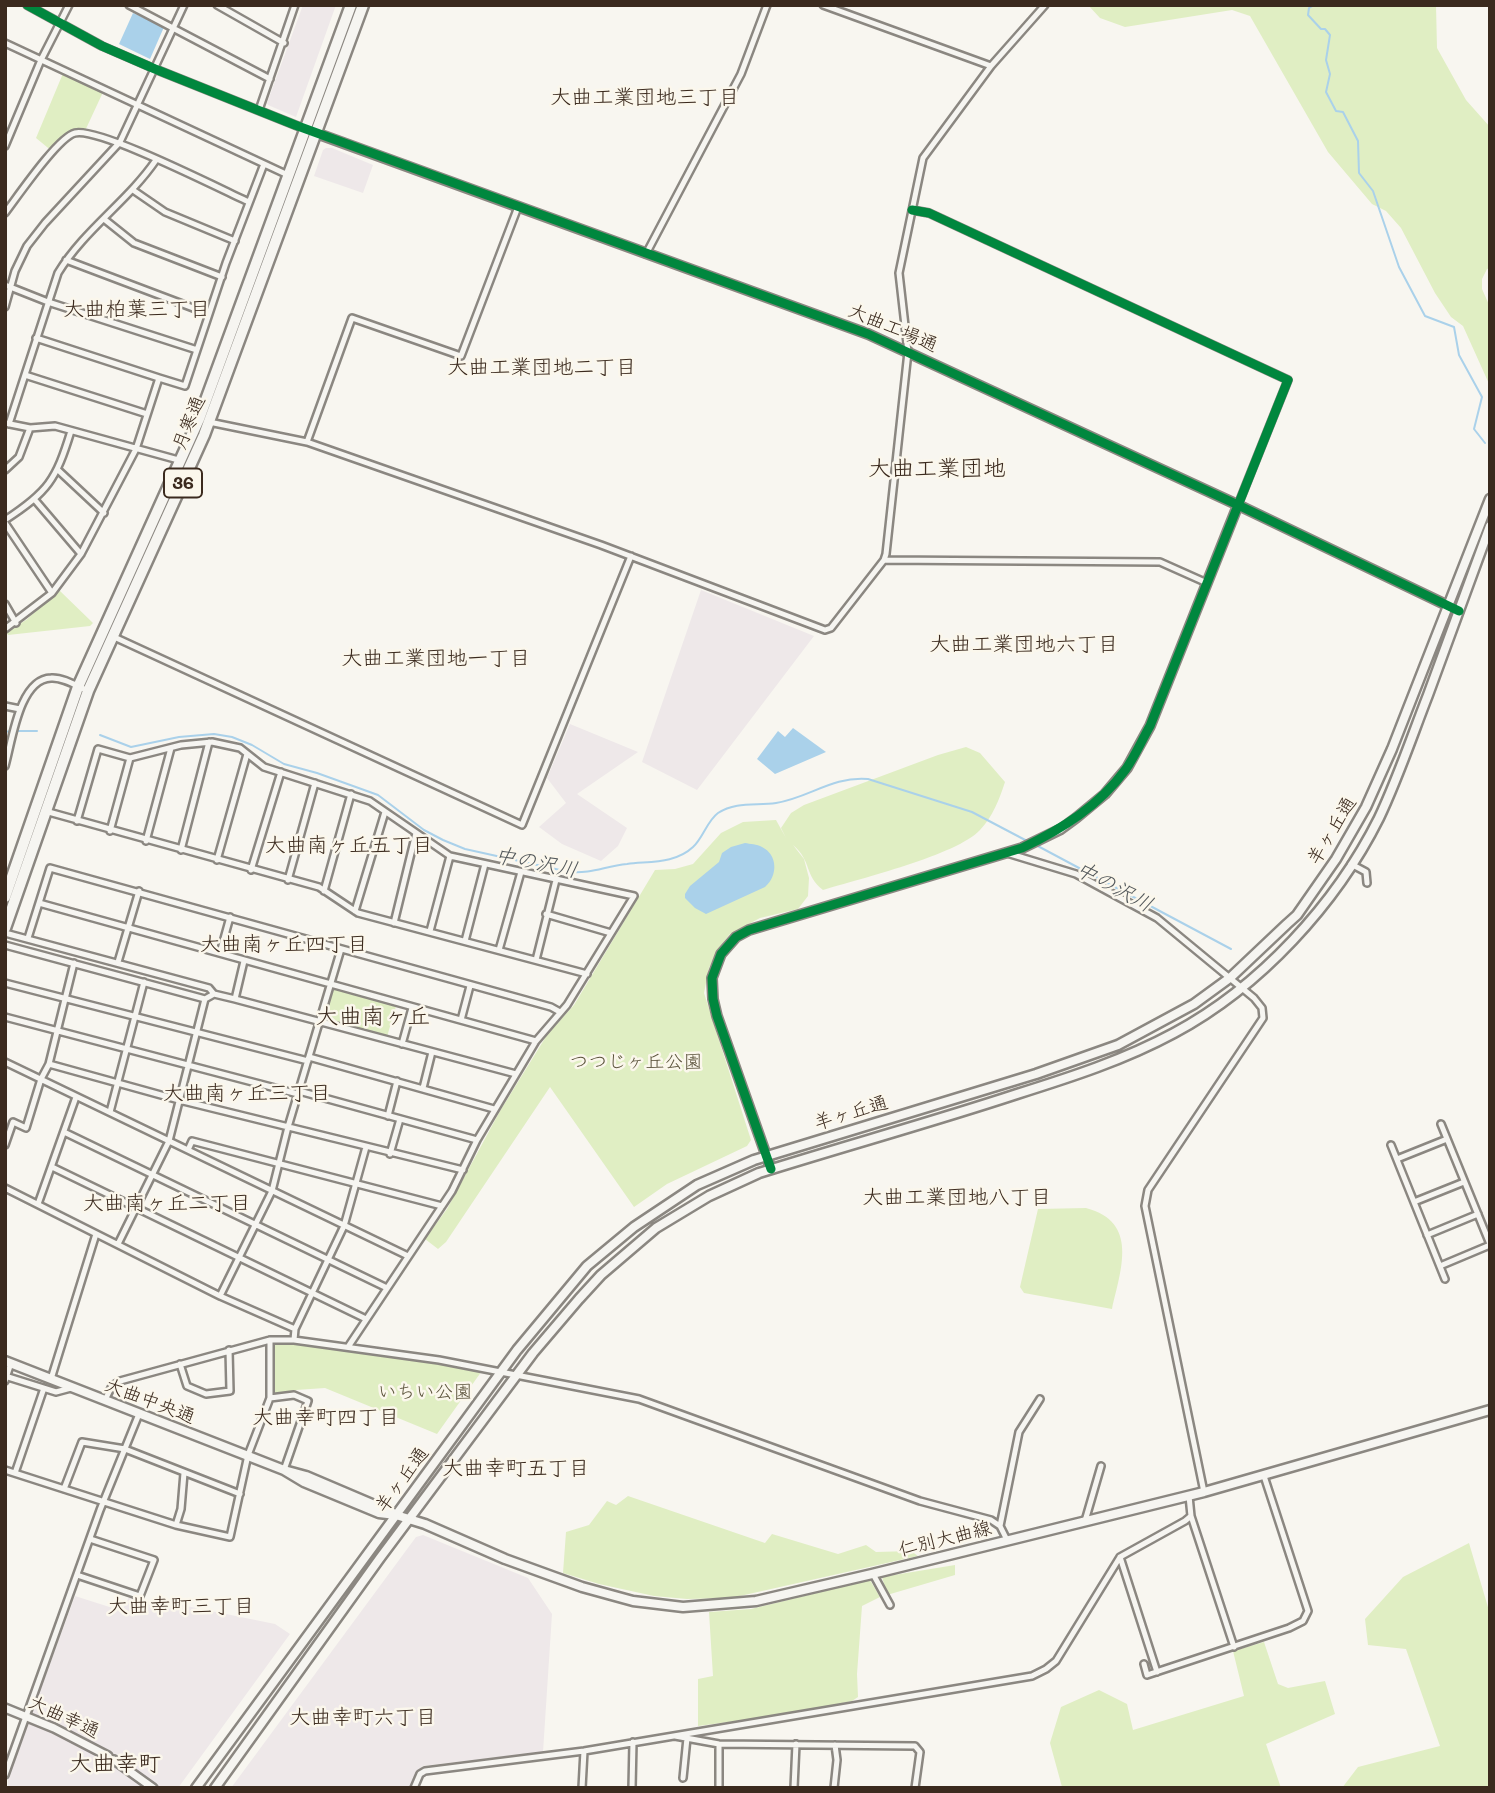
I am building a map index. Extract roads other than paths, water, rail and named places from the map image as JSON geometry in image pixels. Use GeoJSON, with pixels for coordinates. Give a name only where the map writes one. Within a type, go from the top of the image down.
{"type":"FeatureCollection","features":[{"type":"Feature","properties":{"kind":"highway","name":"月寒通"},"geometry":{"type":"LineString","coordinates":[[5,897],[40,810],[83,689],[204,421],[311,131],[351,5]]}},
{"type":"Feature","properties":{"kind":"highway","name":"月寒通"},"geometry":{"type":"LineString","coordinates":[[311,131],[363,5]]}},
{"type":"Feature","properties":{"kind":"highway","name":"月寒通"},"geometry":{"type":"LineString","coordinates":[[5,930],[40,810]]}},
{"type":"Feature","properties":{"kind":"main road","name":"羊ヶ丘通"},"geometry":{"type":"LineString","coordinates":[[196,1788],[500,1371],[566,1289],[606,1249],[651,1213],[733,1168],[766,1156],[1118,1045],[1194,1004],[1231,977],[1297,915],[1351,835],[1392,749],[1446,605],[1490,499]]}},
{"type":"Feature","properties":{"kind":"main road","name":"羊ヶ丘通"},"geometry":{"type":"LineString","coordinates":[[215,1788],[517,1375],[579,1299],[638,1242],[709,1196],[771,1169],[1088,1071],[1142,1049],[1176,1032],[1243,987],[1311,921],[1351,864],[1378,818],[1405,758],[1490,526]]}},
{"type":"Feature","properties":{"kind":"main road","name":"大曲中央通"},"geometry":{"type":"LineString","coordinates":[[8,1362],[248,1455],[379,1513],[410,1520]]}},
{"type":"Feature","properties":{"kind":"main road","name":"仁別大曲線"},"geometry":{"type":"LineString","coordinates":[[410,1520],[582,1587],[634,1601],[683,1607],[756,1601],[1189,1496],[1490,1410]]}},
{"type":"Feature","properties":{"kind":"street"},"geometry":{"type":"LineString","coordinates":[[27,5],[102,46],[311,131]]}},
{"type":"Feature","properties":{"kind":"street"},"geometry":{"type":"LineString","coordinates":[[5,146],[41,60],[69,5]]}},
{"type":"Feature","properties":{"kind":"street"},"geometry":{"type":"LineString","coordinates":[[129,5],[270,79]]}},
{"type":"Feature","properties":{"kind":"street"},"geometry":{"type":"LineString","coordinates":[[5,307],[8,286],[27,246],[120,142],[184,5]]}},
{"type":"Feature","properties":{"kind":"street"},"geometry":{"type":"LineString","coordinates":[[217,5],[284,43]]}},
{"type":"Feature","properties":{"kind":"street"},"geometry":{"type":"LineString","coordinates":[[259,110],[295,5]]}},
{"type":"Feature","properties":{"kind":"street"},"geometry":{"type":"LineString","coordinates":[[646,254],[741,74],[767,5]]}},
{"type":"Feature","properties":{"kind":"street"},"geometry":{"type":"LineString","coordinates":[[823,5],[991,66]]}},
{"type":"Feature","properties":{"kind":"street"},"geometry":{"type":"LineString","coordinates":[[204,421],[307,442],[631,556],[825,630],[831,628],[884,560],[908,352],[900,273],[923,158],[991,66],[1045,5]]}},
{"type":"Feature","properties":{"kind":"street"},"geometry":{"type":"LineString","coordinates":[[6,46],[294,178]]}},
{"type":"Feature","properties":{"kind":"street","name":"大曲工場通"},"geometry":{"type":"LineString","coordinates":[[311,131],[868,334],[1238,505],[1459,611]]}},
{"type":"Feature","properties":{"kind":"street"},"geometry":{"type":"LineString","coordinates":[[5,213],[61,141],[75,133],[94,133],[120,142],[249,202]]}},
{"type":"Feature","properties":{"kind":"street"},"geometry":{"type":"LineString","coordinates":[[156,160],[133,190],[66,260],[58,273],[7,424],[30,428],[55,426],[186,462]]}},
{"type":"Feature","properties":{"kind":"street"},"geometry":{"type":"LineString","coordinates":[[36,338],[185,386],[264,164]]}},
{"type":"Feature","properties":{"kind":"street"},"geometry":{"type":"LineString","coordinates":[[133,190],[165,212],[235,240]]}},
{"type":"Feature","properties":{"kind":"street"},"geometry":{"type":"LineString","coordinates":[[307,442],[352,318],[461,356],[518,207]]}},
{"type":"Feature","properties":{"kind":"street"},"geometry":{"type":"LineString","coordinates":[[771,1169],[717,1016],[712,978],[721,954],[736,937],[749,930],[1021,848],[1060,829],[1105,794],[1127,768],[1150,726],[1288,380],[941,219],[912,209]]}},
{"type":"Feature","properties":{"kind":"street"},"geometry":{"type":"LineString","coordinates":[[104,219],[134,243],[222,276]]}},
{"type":"Feature","properties":{"kind":"street"},"geometry":{"type":"LineString","coordinates":[[66,260],[209,314]]}},
{"type":"Feature","properties":{"kind":"street"},"geometry":{"type":"LineString","coordinates":[[8,286],[48,302],[197,350]]}},
{"type":"Feature","properties":{"kind":"street"},"geometry":{"type":"LineString","coordinates":[[25,375],[147,414]]}},
{"type":"Feature","properties":{"kind":"street"},"geometry":{"type":"LineString","coordinates":[[5,629],[52,593],[81,554],[136,449],[159,378]]}},
{"type":"Feature","properties":{"kind":"street"},"geometry":{"type":"LineString","coordinates":[[5,470],[19,457],[30,428]]}},
{"type":"Feature","properties":{"kind":"street"},"geometry":{"type":"LineString","coordinates":[[52,593],[5,522],[35,500],[58,470],[71,431]]}},
{"type":"Feature","properties":{"kind":"street"},"geometry":{"type":"LineString","coordinates":[[58,470],[104,513]]}},
{"type":"Feature","properties":{"kind":"street"},"geometry":{"type":"LineString","coordinates":[[35,500],[81,554]]}},
{"type":"Feature","properties":{"kind":"street"},"geometry":{"type":"LineString","coordinates":[[107,634],[522,825],[631,556]]}},
{"type":"Feature","properties":{"kind":"street"},"geometry":{"type":"LineString","coordinates":[[884,560],[1160,562],[1207,583]]}},
{"type":"Feature","properties":{"kind":"street"},"geometry":{"type":"LineString","coordinates":[[5,604],[16,623]]}},
{"type":"Feature","properties":{"kind":"street"},"geometry":{"type":"LineString","coordinates":[[5,766],[24,697],[34,685],[50,678],[83,689]]}},
{"type":"Feature","properties":{"kind":"street"},"geometry":{"type":"LineString","coordinates":[[5,706],[20,709]]}},
{"type":"Feature","properties":{"kind":"street"},"geometry":{"type":"LineString","coordinates":[[77,821],[98,748],[130,758],[209,742],[240,748],[264,767],[370,801],[450,856],[634,896],[567,1005],[536,1041],[494,1109],[442,1206],[348,1347]]}},
{"type":"Feature","properties":{"kind":"street"},"geometry":{"type":"LineString","coordinates":[[181,850],[209,742]]}},
{"type":"Feature","properties":{"kind":"street"},"geometry":{"type":"LineString","coordinates":[[146,841],[171,748]]}},
{"type":"Feature","properties":{"kind":"street"},"geometry":{"type":"LineString","coordinates":[[217,860],[247,754]]}},
{"type":"Feature","properties":{"kind":"street"},"geometry":{"type":"LineString","coordinates":[[110,831],[130,758]]}},
{"type":"Feature","properties":{"kind":"street"},"geometry":{"type":"LineString","coordinates":[[251,870],[281,772]]}},
{"type":"Feature","properties":{"kind":"street"},"geometry":{"type":"LineString","coordinates":[[288,880],[315,783]]}},
{"type":"Feature","properties":{"kind":"street"},"geometry":{"type":"LineString","coordinates":[[324,891],[351,794]]}},
{"type":"Feature","properties":{"kind":"street"},"geometry":{"type":"LineString","coordinates":[[40,810],[319,887],[355,911],[394,923],[587,974]]}},
{"type":"Feature","properties":{"kind":"street"},"geometry":{"type":"LineString","coordinates":[[355,911],[385,812]]}},
{"type":"Feature","properties":{"kind":"street"},"geometry":{"type":"LineString","coordinates":[[394,923],[416,833]]}},
{"type":"Feature","properties":{"kind":"street"},"geometry":{"type":"LineString","coordinates":[[1007,853],[1076,874],[1157,918],[1243,987],[1262,1008],[1263,1018],[1148,1190],[1145,1206],[1204,1492]]}},
{"type":"Feature","properties":{"kind":"street"},"geometry":{"type":"LineString","coordinates":[[430,931],[450,856]]}},
{"type":"Feature","properties":{"kind":"street"},"geometry":{"type":"LineString","coordinates":[[465,941],[485,864]]}},
{"type":"Feature","properties":{"kind":"street"},"geometry":{"type":"LineString","coordinates":[[1351,864],[1366,872],[1367,883]]}},
{"type":"Feature","properties":{"kind":"street"},"geometry":{"type":"LineString","coordinates":[[29,938],[50,868],[551,1007],[560,1012]]}},
{"type":"Feature","properties":{"kind":"street"},"geometry":{"type":"LineString","coordinates":[[499,950],[521,872]]}},
{"type":"Feature","properties":{"kind":"street"},"geometry":{"type":"LineString","coordinates":[[536,960],[556,880]]}},
{"type":"Feature","properties":{"kind":"street"},"geometry":{"type":"LineString","coordinates":[[118,962],[139,891]]}},
{"type":"Feature","properties":{"kind":"street"},"geometry":{"type":"LineString","coordinates":[[39,904],[536,1041]]}},
{"type":"Feature","properties":{"kind":"street"},"geometry":{"type":"LineString","coordinates":[[546,915],[611,933]]}},
{"type":"Feature","properties":{"kind":"street"},"geometry":{"type":"LineString","coordinates":[[220,953],[230,917]]}},
{"type":"Feature","properties":{"kind":"street"},"geometry":{"type":"LineString","coordinates":[[5,930],[209,988],[214,994],[516,1073]]}},
{"type":"Feature","properties":{"kind":"street"},"geometry":{"type":"LineString","coordinates":[[5,945],[205,999],[214,994]]}},
{"type":"Feature","properties":{"kind":"street"},"geometry":{"type":"LineString","coordinates":[[220,1296],[272,1191],[288,1127],[341,949]]}},
{"type":"Feature","properties":{"kind":"street"},"geometry":{"type":"LineString","coordinates":[[235,999],[244,961]]}},
{"type":"Feature","properties":{"kind":"street"},"geometry":{"type":"LineString","coordinates":[[5,1145],[13,1122],[26,1128],[41,1079],[49,1064],[74,963]]}},
{"type":"Feature","properties":{"kind":"street"},"geometry":{"type":"LineString","coordinates":[[110,1112],[144,982]]}},
{"type":"Feature","properties":{"kind":"street"},"geometry":{"type":"LineString","coordinates":[[5,983],[397,1081],[494,1109]]}},
{"type":"Feature","properties":{"kind":"street"},"geometry":{"type":"LineString","coordinates":[[461,1020],[470,986]]}},
{"type":"Feature","properties":{"kind":"street"},"geometry":{"type":"LineString","coordinates":[[118,1244],[169,1141],[205,999]]}},
{"type":"Feature","properties":{"kind":"street"},"geometry":{"type":"LineString","coordinates":[[402,1044],[412,1008]]}},
{"type":"Feature","properties":{"kind":"street"},"geometry":{"type":"LineString","coordinates":[[5,1017],[477,1140]]}},
{"type":"Feature","properties":{"kind":"street"},"geometry":{"type":"LineString","coordinates":[[424,1088],[432,1052]]}},
{"type":"Feature","properties":{"kind":"street"},"geometry":{"type":"LineString","coordinates":[[5,1062],[408,1256]]}},
{"type":"Feature","properties":{"kind":"street"},"geometry":{"type":"LineString","coordinates":[[49,1064],[179,1100],[463,1170]]}},
{"type":"Feature","properties":{"kind":"street"},"geometry":{"type":"LineString","coordinates":[[388,1116],[397,1081]]}},
{"type":"Feature","properties":{"kind":"street"},"geometry":{"type":"LineString","coordinates":[[38,1205],[76,1097]]}},
{"type":"Feature","properties":{"kind":"street"},"geometry":{"type":"LineString","coordinates":[[390,1154],[400,1119]]}},
{"type":"Feature","properties":{"kind":"street"},"geometry":{"type":"LineString","coordinates":[[1440,1266],[1490,1245],[1441,1124]]}},
{"type":"Feature","properties":{"kind":"street"},"geometry":{"type":"LineString","coordinates":[[64,1132],[387,1288]]}},
{"type":"Feature","properties":{"kind":"street"},"geometry":{"type":"LineString","coordinates":[[1397,1159],[1447,1139]]}},
{"type":"Feature","properties":{"kind":"street"},"geometry":{"type":"LineString","coordinates":[[188,1150],[192,1141],[442,1206]]}},
{"type":"Feature","properties":{"kind":"street"},"geometry":{"type":"LineString","coordinates":[[1391,1145],[1445,1279]]}},
{"type":"Feature","properties":{"kind":"street"},"geometry":{"type":"LineString","coordinates":[[294,1340],[295,1329],[344,1226],[366,1147]]}},
{"type":"Feature","properties":{"kind":"street"},"geometry":{"type":"LineString","coordinates":[[52,1167],[366,1319]]}},
{"type":"Feature","properties":{"kind":"street"},"geometry":{"type":"LineString","coordinates":[[1414,1202],[1464,1182]]}},
{"type":"Feature","properties":{"kind":"street"},"geometry":{"type":"LineString","coordinates":[[5,1188],[220,1296],[295,1329]]}},
{"type":"Feature","properties":{"kind":"street"},"geometry":{"type":"LineString","coordinates":[[1427,1234],[1478,1214]]}},
{"type":"Feature","properties":{"kind":"street"},"geometry":{"type":"LineString","coordinates":[[51,1379],[96,1234]]}},
{"type":"Feature","properties":{"kind":"street"},"geometry":{"type":"LineString","coordinates":[[5,1470],[176,1525],[230,1537],[248,1455],[270,1398],[270,1340]]}},
{"type":"Feature","properties":{"kind":"street"},"geometry":{"type":"LineString","coordinates":[[105,1400],[112,1385],[120,1381],[270,1340],[294,1340],[439,1360],[639,1399],[920,1501],[990,1520],[1000,1526],[1007,1540]]}},
{"type":"Feature","properties":{"kind":"street"},"geometry":{"type":"LineString","coordinates":[[180,1364],[187,1386],[206,1394],[230,1391],[229,1350]]}},
{"type":"Feature","properties":{"kind":"street"},"geometry":{"type":"LineString","coordinates":[[8,1362],[6,1378],[56,1392],[74,1388]]}},
{"type":"Feature","properties":{"kind":"street"},"geometry":{"type":"LineString","coordinates":[[15,1473],[44,1388]]}},
{"type":"Feature","properties":{"kind":"street"},"geometry":{"type":"LineString","coordinates":[[270,1398],[295,1395],[308,1401],[284,1470]]}},
{"type":"Feature","properties":{"kind":"street"},"geometry":{"type":"LineString","coordinates":[[1000,1526],[1019,1432],[1040,1399]]}},
{"type":"Feature","properties":{"kind":"street"},"geometry":{"type":"LineString","coordinates":[[5,1775],[103,1501],[139,1414]]}},
{"type":"Feature","properties":{"kind":"street"},"geometry":{"type":"LineString","coordinates":[[64,1489],[82,1442],[125,1449],[240,1494]]}},
{"type":"Feature","properties":{"kind":"street"},"geometry":{"type":"LineString","coordinates":[[1085,1521],[1101,1466]]}},
{"type":"Feature","properties":{"kind":"street"},"geometry":{"type":"LineString","coordinates":[[176,1525],[181,1510],[184,1473]]}},
{"type":"Feature","properties":{"kind":"street"},"geometry":{"type":"LineString","coordinates":[[1144,1664],[1147,1675],[1303,1621],[1308,1611],[1264,1476]]}},
{"type":"Feature","properties":{"kind":"street"},"geometry":{"type":"LineString","coordinates":[[1189,1496],[1191,1516],[1234,1647]]}},
{"type":"Feature","properties":{"kind":"street"},"geometry":{"type":"LineString","coordinates":[[414,1788],[420,1774],[425,1771],[584,1751],[1032,1676],[1056,1661],[1120,1557],[1191,1516]]}},
{"type":"Feature","properties":{"kind":"street"},"geometry":{"type":"LineString","coordinates":[[77,1575],[140,1597],[154,1560],[89,1539]]}},
{"type":"Feature","properties":{"kind":"street"},"geometry":{"type":"LineString","coordinates":[[1120,1557],[1157,1672]]}},
{"type":"Feature","properties":{"kind":"street"},"geometry":{"type":"LineString","coordinates":[[872,1574],[890,1605]]}},
{"type":"Feature","properties":{"kind":"street","name":"大曲幸通"},"geometry":{"type":"LineString","coordinates":[[5,1708],[78,1740],[111,1758],[153,1788]]}},
{"type":"Feature","properties":{"kind":"street"},"geometry":{"type":"LineString","coordinates":[[670,1735],[719,1744],[915,1746],[920,1752],[915,1788]]}},
{"type":"Feature","properties":{"kind":"street"},"geometry":{"type":"LineString","coordinates":[[683,1778],[687,1738]]}},
{"type":"Feature","properties":{"kind":"street"},"geometry":{"type":"LineString","coordinates":[[632,1788],[633,1742]]}},
{"type":"Feature","properties":{"kind":"street"},"geometry":{"type":"LineString","coordinates":[[719,1744],[719,1788]]}},
{"type":"Feature","properties":{"kind":"street"},"geometry":{"type":"LineString","coordinates":[[794,1788],[796,1744]]}},
{"type":"Feature","properties":{"kind":"street"},"geometry":{"type":"LineString","coordinates":[[834,1788],[837,1753],[835,1745]]}},
{"type":"Feature","properties":{"kind":"street"},"geometry":{"type":"LineString","coordinates":[[582,1788],[584,1751]]}},
{"type":"Feature","properties":{"kind":"street"},"geometry":{"type":"LineString","coordinates":[[827,1770],[835,1770]]}},
{"type":"Feature","properties":{"kind":"water"},"geometry":{"type":"Polygon","coordinates":[[[133,13],[164,27],[150,59],[119,44],[133,13]]]}},
{"type":"Feature","properties":{"kind":"water"},"geometry":{"type":"Polygon","coordinates":[[[793,728],[826,752],[775,774],[757,759],[778,731],[785,737],[793,728]]]}},
{"type":"Feature","properties":{"kind":"water"},"geometry":{"type":"Polygon","coordinates":[[[745,843],[760,846],[771,855],[774,872],[769,882],[765,887],[706,914],[695,908],[685,898],[690,886],[719,862],[722,853],[745,843]]]}},
{"type":"Feature","properties":{"kind":"waterway"},"geometry":{"type":"LineString","coordinates":[[1314,5],[1309,8],[1308,15],[1330,35],[1326,60],[1330,74],[1326,92],[1336,111],[1343,112],[1358,141],[1359,173],[1373,191],[1399,267],[1425,316],[1454,327],[1459,355],[1482,397],[1474,429],[1485,443]]}},
{"type":"Feature","properties":{"kind":"waterway","name":"中の沢川"},"geometry":{"type":"LineString","coordinates":[[5,732],[11,731]]}},
{"type":"Feature","properties":{"kind":"waterway","name":"中の沢川"},"geometry":{"type":"LineString","coordinates":[[17,731],[37,731]]}},
{"type":"Feature","properties":{"kind":"waterway","name":"中の沢川"},"geometry":{"type":"LineString","coordinates":[[100,735],[131,747],[179,737],[214,734],[232,737],[252,745],[284,764],[378,795],[424,830],[465,849],[569,872],[662,861],[678,856],[693,847],[714,816],[725,809],[788,800],[832,784],[855,779],[868,779],[972,812],[1029,842]]}},
{"type":"Feature","properties":{"kind":"waterway","name":"中の沢川"},"geometry":{"type":"LineString","coordinates":[[1034,844],[1231,949]]}},
{"type":"Feature","properties":{"kind":"district","name":"大曲工業団地三丁目"},"geometry":{"type":"Point","coordinates":[645,98]}},
{"type":"Feature","properties":{"kind":"district","name":"大曲柏葉三丁目"},"geometry":{"type":"Point","coordinates":[137,310]}},
{"type":"Feature","properties":{"kind":"district","name":"大曲工業団地二丁目"},"geometry":{"type":"Point","coordinates":[542,368]}},
{"type":"Feature","properties":{"kind":"district","name":"大曲工業団地"},"geometry":{"type":"Point","coordinates":[937,469]}},
{"type":"Feature","properties":{"kind":"district","name":"大曲工業団地六丁目"},"geometry":{"type":"Point","coordinates":[1024,645]}},
{"type":"Feature","properties":{"kind":"district","name":"大曲工業団地一丁目"},"geometry":{"type":"Point","coordinates":[436,659]}},
{"type":"Feature","properties":{"kind":"district","name":"大曲南ヶ丘五丁目"},"geometry":{"type":"Point","coordinates":[349,846]}},
{"type":"Feature","properties":{"kind":"district","name":"大曲南ヶ丘四丁目"},"geometry":{"type":"Point","coordinates":[284,945]}},
{"type":"Feature","properties":{"kind":"district","name":"大曲南ヶ丘"},"geometry":{"type":"Point","coordinates":[373,1017]}},
{"type":"Feature","properties":{"kind":"district","name":"大曲南ヶ丘三丁目"},"geometry":{"type":"Point","coordinates":[247,1094]}},
{"type":"Feature","properties":{"kind":"district","name":"大曲工業団地八丁目"},"geometry":{"type":"Point","coordinates":[957,1198]}},
{"type":"Feature","properties":{"kind":"district","name":"大曲南ヶ丘二丁目"},"geometry":{"type":"Point","coordinates":[167,1204]}},
{"type":"Feature","properties":{"kind":"district","name":"大曲幸町四丁目"},"geometry":{"type":"Point","coordinates":[326,1418]}},
{"type":"Feature","properties":{"kind":"district","name":"大曲幸町五丁目"},"geometry":{"type":"Point","coordinates":[516,1469]}},
{"type":"Feature","properties":{"kind":"district","name":"大曲幸町三丁目"},"geometry":{"type":"Point","coordinates":[181,1607]}},
{"type":"Feature","properties":{"kind":"district","name":"大曲幸町六丁目"},"geometry":{"type":"Point","coordinates":[363,1718]}},
{"type":"Feature","properties":{"kind":"district","name":"大曲幸町"},"geometry":{"type":"Point","coordinates":[115,1764]}},
{"type":"Feature","properties":{"kind":"park label","name":"つつじヶ丘公園"},"geometry":{"type":"Point","coordinates":[636,1062]}},
{"type":"Feature","properties":{"kind":"park label","name":"いちい公園"},"geometry":{"type":"Point","coordinates":[425,1392]}}]}
